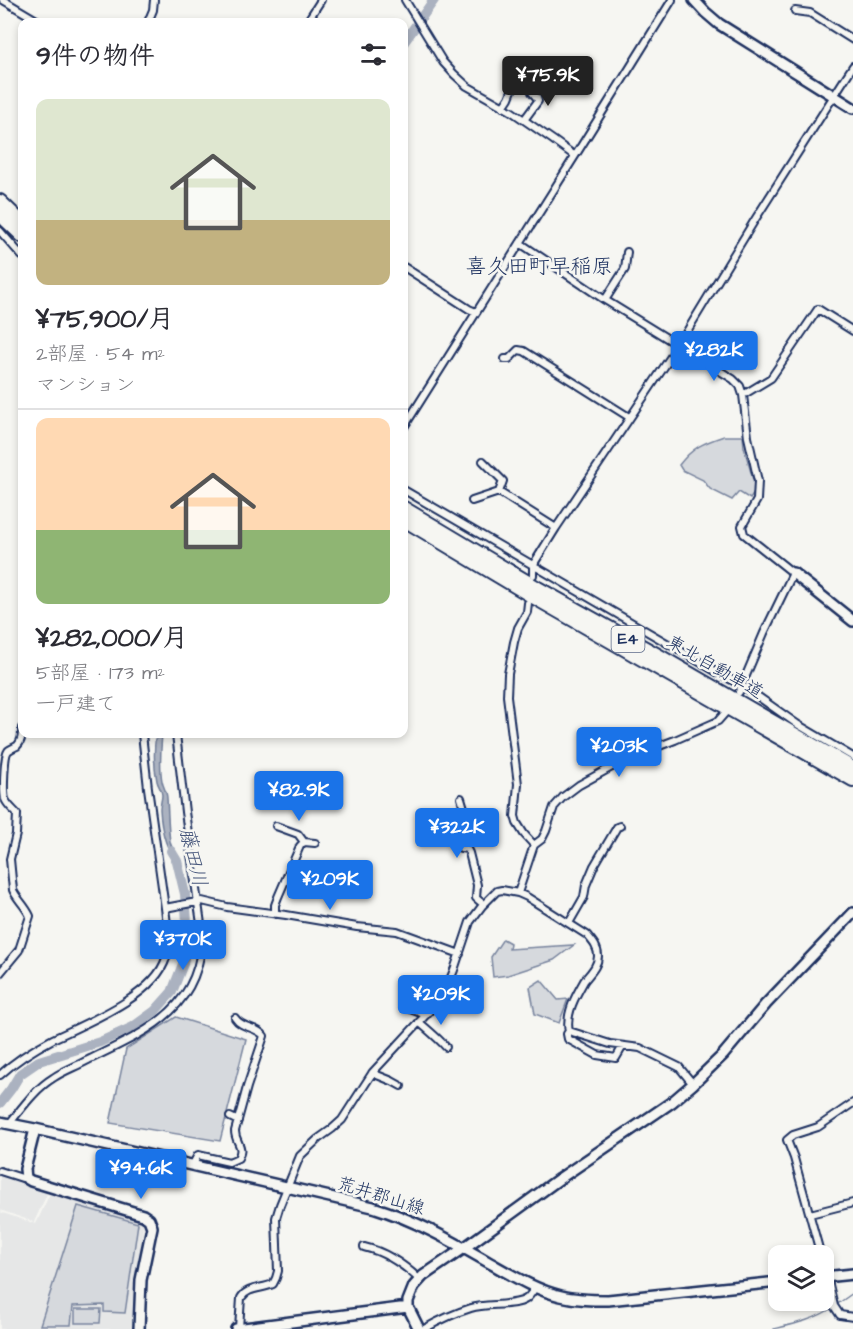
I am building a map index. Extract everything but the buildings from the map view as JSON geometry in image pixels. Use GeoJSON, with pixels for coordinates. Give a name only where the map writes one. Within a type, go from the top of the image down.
{"type":"FeatureCollection","features":[{"type":"Feature","properties":{"kind":"highway"},"geometry":{"type":"LineString","coordinates":[[0,201],[18,218]]}},
{"type":"Feature","properties":{"kind":"highway"},"geometry":{"type":"LineString","coordinates":[[0,215],[18,232]]}},
{"type":"Feature","properties":{"kind":"highway","name":"東北自動車道"},"geometry":{"type":"LineString","coordinates":[[408,510],[538,588],[853,768]]}},
{"type":"Feature","properties":{"kind":"highway","name":"東北自動車道"},"geometry":{"type":"LineString","coordinates":[[408,522],[533,597],[853,780]]}},
{"type":"Feature","properties":{"kind":"street"},"geometry":{"type":"LineString","coordinates":[[3,0],[33,18]]}},
{"type":"Feature","properties":{"kind":"street"},"geometry":{"type":"LineString","coordinates":[[150,18],[154,0]]}},
{"type":"Feature","properties":{"kind":"street"},"geometry":{"type":"LineString","coordinates":[[310,18],[321,0]]}},
{"type":"Feature","properties":{"kind":"street"},"geometry":{"type":"LineString","coordinates":[[408,421],[672,0]]}},
{"type":"Feature","properties":{"kind":"street"},"geometry":{"type":"LineString","coordinates":[[694,0],[719,24],[853,108]]}},
{"type":"Feature","properties":{"kind":"street"},"geometry":{"type":"LineString","coordinates":[[405,1],[443,62],[467,86],[524,120],[575,156]]}},
{"type":"Feature","properties":{"kind":"street"},"geometry":{"type":"LineString","coordinates":[[795,11],[810,13],[853,40]]}},
{"type":"Feature","properties":{"kind":"street"},"geometry":{"type":"LineString","coordinates":[[533,575],[533,565],[556,528],[678,346],[853,66]]}},
{"type":"Feature","properties":{"kind":"street"},"geometry":{"type":"LineString","coordinates":[[503,107],[512,92],[513,88],[510,84]]}},
{"type":"Feature","properties":{"kind":"street"},"geometry":{"type":"LineString","coordinates":[[524,120],[538,101],[532,92]]}},
{"type":"Feature","properties":{"kind":"street"},"geometry":{"type":"LineString","coordinates":[[0,231],[18,251]]}},
{"type":"Feature","properties":{"kind":"street"},"geometry":{"type":"LineString","coordinates":[[520,243],[741,386],[748,437],[758,481],[758,500],[742,526],[744,534],[853,621]]}},
{"type":"Feature","properties":{"kind":"street"},"geometry":{"type":"LineString","coordinates":[[605,300],[625,269],[627,252]]}},
{"type":"Feature","properties":{"kind":"street"},"geometry":{"type":"LineString","coordinates":[[408,270],[476,312]]}},
{"type":"Feature","properties":{"kind":"street"},"geometry":{"type":"LineString","coordinates":[[743,395],[771,378],[818,309],[853,332]]}},
{"type":"Feature","properties":{"kind":"street"},"geometry":{"type":"LineString","coordinates":[[505,359],[509,359],[518,350],[524,351],[629,417]]}},
{"type":"Feature","properties":{"kind":"street"},"geometry":{"type":"LineString","coordinates":[[483,461],[503,481],[499,492]]}},
{"type":"Feature","properties":{"kind":"street"},"geometry":{"type":"LineString","coordinates":[[408,492],[715,671],[853,757]]}},
{"type":"Feature","properties":{"kind":"street"},"geometry":{"type":"LineString","coordinates":[[499,492],[556,528]]}},
{"type":"Feature","properties":{"kind":"street"},"geometry":{"type":"LineString","coordinates":[[472,501],[499,492]]}},
{"type":"Feature","properties":{"kind":"street"},"geometry":{"type":"LineString","coordinates":[[741,689],[764,633],[793,573]]}},
{"type":"Feature","properties":{"kind":"street"},"geometry":{"type":"LineString","coordinates":[[528,603],[527,612],[518,628],[514,642],[508,674],[507,696],[518,784],[515,816],[524,834],[534,845]]}},
{"type":"Feature","properties":{"kind":"street"},"geometry":{"type":"LineString","coordinates":[[518,893],[534,845],[542,838],[554,807],[563,797],[579,785],[628,758],[718,720],[724,713]]}},
{"type":"Feature","properties":{"kind":"street"},"geometry":{"type":"LineString","coordinates":[[0,973],[19,950],[30,916],[13,890],[10,859],[16,834],[17,814],[7,802],[5,795],[7,755],[9,750],[20,743],[22,738]]}},
{"type":"Feature","properties":{"kind":"street"},"geometry":{"type":"LineString","coordinates":[[0,1075],[16,1061],[51,1040],[127,1001],[159,973],[167,950],[168,907],[148,788],[142,738]]}},
{"type":"Feature","properties":{"kind":"street"},"geometry":{"type":"LineString","coordinates":[[4,1123],[53,1077],[147,1031],[182,1000],[190,987],[202,949],[202,931],[176,738]]}},
{"type":"Feature","properties":{"kind":"street"},"geometry":{"type":"LineString","coordinates":[[461,798],[464,808],[461,848],[467,849],[469,853],[477,885],[476,898],[483,904]]}},
{"type":"Feature","properties":{"kind":"street"},"geometry":{"type":"LineString","coordinates":[[276,826],[298,834],[304,842],[315,843]]}},
{"type":"Feature","properties":{"kind":"street"},"geometry":{"type":"LineString","coordinates":[[569,923],[584,897],[594,866],[617,827],[620,826]]}},
{"type":"Feature","properties":{"kind":"street"},"geometry":{"type":"LineString","coordinates":[[275,914],[278,897],[300,846],[304,842]]}},
{"type":"Feature","properties":{"kind":"street"},"geometry":{"type":"LineString","coordinates":[[408,1307],[237,1329],[243,1294],[273,1284],[276,1278],[278,1271],[276,1218],[300,1156],[342,1120],[384,1059],[434,1006],[447,987],[468,927],[483,904],[497,891],[518,893],[587,935],[598,957],[597,963],[574,1000],[568,1026],[568,1039],[597,1055],[616,1058],[623,1046]]}},
{"type":"Feature","properties":{"kind":"street"},"geometry":{"type":"LineString","coordinates":[[168,907],[202,901],[357,927],[397,931],[460,954]]}},
{"type":"Feature","properties":{"kind":"street"},"geometry":{"type":"LineString","coordinates":[[419,1329],[408,1307],[410,1295],[419,1280],[559,1179],[672,1102],[723,1055],[766,1004],[853,913]]}},
{"type":"Feature","properties":{"kind":"street"},"geometry":{"type":"LineString","coordinates":[[405,1007],[426,1015]]}},
{"type":"Feature","properties":{"kind":"street"},"geometry":{"type":"LineString","coordinates":[[192,1166],[198,1155],[230,1162],[238,1158],[241,1150],[235,1135],[247,1087],[264,1036],[261,1032],[238,1023],[235,1018]]}},
{"type":"Feature","properties":{"kind":"street"},"geometry":{"type":"LineString","coordinates":[[419,1022],[446,1047]]}},
{"type":"Feature","properties":{"kind":"street"},"geometry":{"type":"LineString","coordinates":[[569,1031],[610,1044],[640,1048],[679,1067],[693,1084]]}},
{"type":"Feature","properties":{"kind":"street"},"geometry":{"type":"LineString","coordinates":[[372,1074],[401,1086]]}},
{"type":"Feature","properties":{"kind":"street"},"geometry":{"type":"LineString","coordinates":[[818,1245],[787,1140],[793,1135],[818,1127],[853,1103]]}},
{"type":"Feature","properties":{"kind":"street"},"geometry":{"type":"LineString","coordinates":[[230,1117],[238,1121]]}},
{"type":"Feature","properties":{"kind":"street","name":"荒井郡山線"},"geometry":{"type":"LineString","coordinates":[[4,1123],[396,1214],[439,1234],[535,1288],[562,1297],[608,1300],[768,1283]]}},
{"type":"Feature","properties":{"kind":"street"},"geometry":{"type":"LineString","coordinates":[[26,1178],[25,1169],[35,1129]]}},
{"type":"Feature","properties":{"kind":"street"},"geometry":{"type":"LineString","coordinates":[[0,1171],[143,1215],[149,1219],[152,1227],[141,1280],[139,1329]]}},
{"type":"Feature","properties":{"kind":"street"},"geometry":{"type":"LineString","coordinates":[[810,1215],[853,1203]]}},
{"type":"Feature","properties":{"kind":"street"},"geometry":{"type":"LineString","coordinates":[[364,1247],[387,1255],[404,1265],[419,1280]]}},
{"type":"Feature","properties":{"kind":"street"},"geometry":{"type":"LineString","coordinates":[[834,1276],[853,1274]]}},
{"type":"Feature","properties":{"kind":"street"},"geometry":{"type":"LineString","coordinates":[[424,1329],[471,1308],[519,1302],[529,1298],[535,1288]]}},
{"type":"Feature","properties":{"kind":"street"},"geometry":{"type":"LineString","coordinates":[[834,1306],[840,1315],[853,1317]]}},
{"type":"Feature","properties":{"kind":"shaded area"},"geometry":{"type":"Polygon","coordinates":[[[724,436],[743,436],[755,487],[750,499],[739,492],[732,500],[710,489],[703,480],[682,470],[679,465],[699,446],[724,436]]]}},
{"type":"Feature","properties":{"kind":"shaded area"},"geometry":{"type":"Polygon","coordinates":[[[156,738],[162,738],[161,775],[167,796],[170,841],[178,862],[169,851],[162,830],[160,809],[162,793],[157,781],[156,738]]]}},
{"type":"Feature","properties":{"kind":"shaded area"},"geometry":{"type":"Polygon","coordinates":[[[503,939],[510,943],[509,949],[574,945],[554,960],[508,975],[493,977],[491,957],[503,939]]]}},
{"type":"Feature","properties":{"kind":"shaded area"},"geometry":{"type":"Polygon","coordinates":[[[541,980],[558,1000],[568,999],[559,1023],[535,1014],[530,987],[541,980]]]}},
{"type":"Feature","properties":{"kind":"shaded area"},"geometry":{"type":"Polygon","coordinates":[[[176,1017],[246,1039],[220,1141],[110,1123],[126,1049],[176,1017]]]}},
{"type":"Feature","properties":{"kind":"shaded area"},"geometry":{"type":"Polygon","coordinates":[[[3,1175],[49,1190],[34,1222],[0,1210],[0,1177],[3,1175]]]}},
{"type":"Feature","properties":{"kind":"shaded area"},"geometry":{"type":"Polygon","coordinates":[[[51,1191],[144,1220],[132,1329],[0,1329],[0,1212],[36,1224],[51,1191]]]}},
{"type":"Feature","properties":{"kind":"shaded area"},"geometry":{"type":"Polygon","coordinates":[[[78,1206],[138,1223],[125,1313],[104,1312],[104,1305],[73,1306],[71,1325],[40,1325],[78,1206]]]}},
{"type":"Feature","properties":{"kind":"shaded area"},"geometry":{"type":"Polygon","coordinates":[[[75,1309],[101,1309],[100,1323],[75,1323],[75,1309]]]}},
{"type":"Feature","properties":{"kind":"waterway","name":"藤田川"},"geometry":{"type":"LineString","coordinates":[[408,36],[434,0]]}},
{"type":"Feature","properties":{"kind":"waterway","name":"藤田川"},"geometry":{"type":"LineString","coordinates":[[0,1103],[20,1074],[39,1061],[100,1042],[133,1027],[155,1011],[172,992],[183,964],[188,936],[185,894],[177,861],[171,851]]}},
{"type":"Feature","properties":{"kind":"waterway"},"geometry":{"type":"LineString","coordinates":[[836,1305],[853,1293]]}},
{"type":"Feature","properties":{"kind":"waterway"},"geometry":{"type":"LineString","coordinates":[[774,1329],[811,1319],[827,1311]]}},
{"type":"Feature","properties":{"kind":"district","name":"喜久田町早稲原"},"geometry":{"type":"Point","coordinates":[539,266]}}]}
